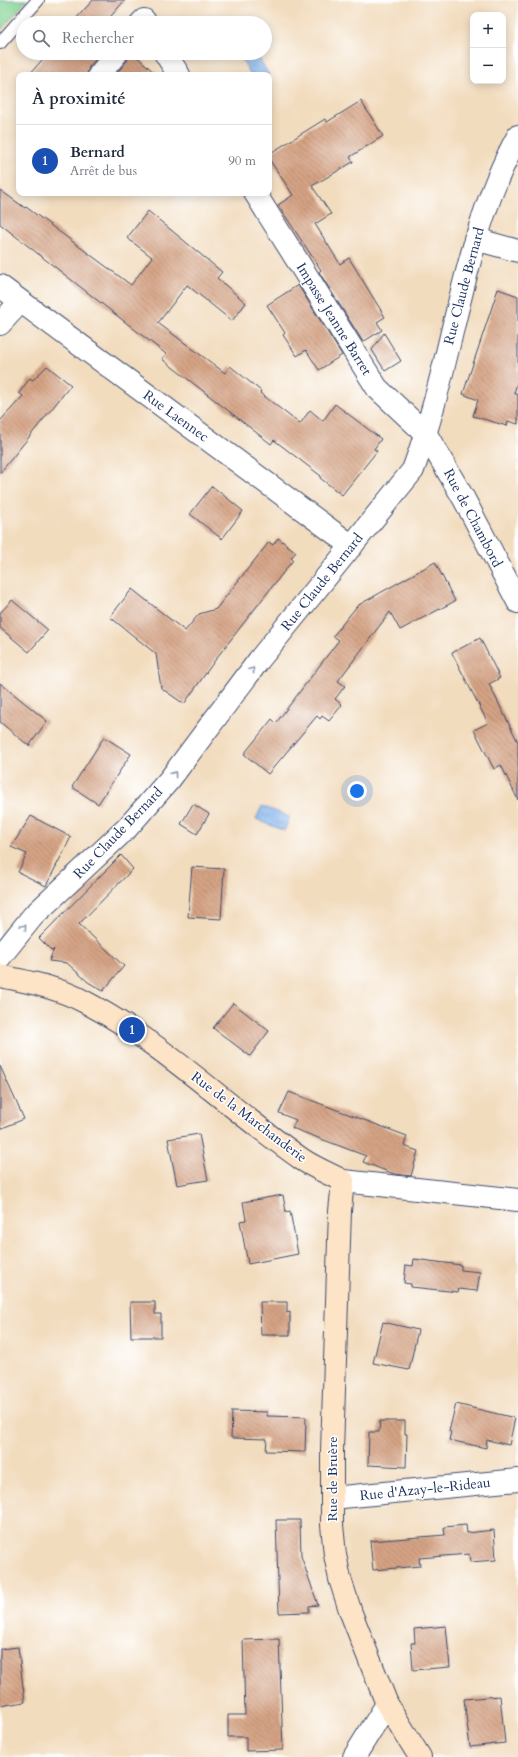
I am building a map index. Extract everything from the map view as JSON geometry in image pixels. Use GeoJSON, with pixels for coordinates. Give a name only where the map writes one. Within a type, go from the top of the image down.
{"type":"FeatureCollection","features":[{"type":"Feature","properties":{"kind":"street"},"geometry":{"type":"LineString","coordinates":[[101,72],[111,60]]}},
{"type":"Feature","properties":{"kind":"street"},"geometry":{"type":"LineString","coordinates":[[169,60],[177,72]]}},
{"type":"Feature","properties":{"kind":"street","name":"Rue Claude Bernard"},"geometry":{"type":"LineString","coordinates":[[0,957],[33,916],[127,828],[170,779],[259,660],[413,470],[426,434],[475,239],[506,158],[518,136]]}},
{"type":"Feature","properties":{"kind":"street","name":"Impasse Jeanne Barret"},"geometry":{"type":"LineString","coordinates":[[257,196],[377,388],[426,434]]}},
{"type":"Feature","properties":{"kind":"street"},"geometry":{"type":"LineString","coordinates":[[475,239],[518,251]]}},
{"type":"Feature","properties":{"kind":"street","name":"Rue Laennec"},"geometry":{"type":"LineString","coordinates":[[0,286],[352,546]]}},
{"type":"Feature","properties":{"kind":"street"},"geometry":{"type":"LineString","coordinates":[[0,324],[20,302]]}},
{"type":"Feature","properties":{"kind":"street","name":"Rue de Chambord"},"geometry":{"type":"LineString","coordinates":[[426,434],[512,576],[518,602]]}},
{"type":"Feature","properties":{"kind":"street","name":"Rue de la Marchanderie"},"geometry":{"type":"LineString","coordinates":[[0,976],[60,991],[86,1002],[162,1050],[304,1161],[343,1181],[518,1200]]}},
{"type":"Feature","properties":{"kind":"street","name":"Rue de Bruère"},"geometry":{"type":"LineString","coordinates":[[343,1181],[340,1211],[332,1450],[332,1525],[340,1579],[368,1661],[386,1704],[420,1757]]}},
{"type":"Feature","properties":{"kind":"street","name":"Rue d'Azay-le-Rideau"},"geometry":{"type":"LineString","coordinates":[[332,1498],[518,1480]]}},
{"type":"Feature","properties":{"kind":"street"},"geometry":{"type":"LineString","coordinates":[[354,1757],[386,1704]]}},
{"type":"Feature","properties":{"kind":"lane"},"geometry":{"type":"LineString","coordinates":[[24,16],[38,0]]}},
{"type":"Feature","properties":{"kind":"lane"},"geometry":{"type":"LineString","coordinates":[[0,43],[16,25]]}},
{"type":"Feature","properties":{"kind":"green space"},"geometry":{"type":"Polygon","coordinates":[[[0,0],[27,0],[0,31],[0,0]]]}},
{"type":"Feature","properties":{"kind":"water"},"geometry":{"type":"Polygon","coordinates":[[[242,60],[260,60],[267,72],[249,72],[242,60]]]}},
{"type":"Feature","properties":{"kind":"water"},"geometry":{"type":"Polygon","coordinates":[[[262,806],[290,817],[284,831],[256,819],[262,806]]]}},
{"type":"Feature","properties":{"kind":"building"},"geometry":{"type":"Polygon","coordinates":[[[93,0],[125,0],[111,16],[78,16],[93,0]]]}},
{"type":"Feature","properties":{"kind":"building"},"geometry":{"type":"Polygon","coordinates":[[[42,60],[95,60],[89,67],[88,72],[32,72],[42,60]]]}},
{"type":"Feature","properties":{"kind":"building"},"geometry":{"type":"Polygon","coordinates":[[[141,60],[154,72],[118,72],[127,61],[141,60]]]}},
{"type":"Feature","properties":{"kind":"building"},"geometry":{"type":"Polygon","coordinates":[[[361,101],[383,136],[350,157],[353,162],[312,186],[331,214],[315,224],[340,264],[349,258],[385,317],[377,322],[382,330],[363,342],[319,272],[321,270],[278,205],[293,195],[272,164],[272,152],[325,119],[327,122],[361,101]]]}},
{"type":"Feature","properties":{"kind":"building"},"geometry":{"type":"Polygon","coordinates":[[[0,190],[25,208],[26,207],[131,285],[152,257],[127,238],[148,211],[222,272],[217,278],[246,303],[232,321],[187,285],[158,323],[225,373],[230,366],[261,391],[260,393],[300,424],[310,410],[323,421],[335,404],[381,439],[374,449],[377,451],[342,495],[320,478],[321,476],[274,440],[271,444],[162,359],[166,354],[0,224],[0,190]]]}},
{"type":"Feature","properties":{"kind":"building"},"geometry":{"type":"Polygon","coordinates":[[[298,285],[342,355],[319,370],[306,350],[297,356],[283,335],[285,333],[267,305],[298,285]]]}},
{"type":"Feature","properties":{"kind":"building"},"geometry":{"type":"Polygon","coordinates":[[[498,289],[518,296],[518,380],[514,393],[518,395],[518,424],[508,421],[507,426],[473,416],[478,400],[463,394],[498,289]]]}},
{"type":"Feature","properties":{"kind":"building"},"geometry":{"type":"Polygon","coordinates":[[[384,333],[401,361],[385,371],[372,350],[384,333]]]}},
{"type":"Feature","properties":{"kind":"building"},"geometry":{"type":"Polygon","coordinates":[[[47,366],[71,385],[0,473],[0,421],[23,396],[19,393],[30,378],[33,380],[47,366]]]}},
{"type":"Feature","properties":{"kind":"building"},"geometry":{"type":"Polygon","coordinates":[[[212,486],[243,511],[222,539],[190,514],[212,486]]]}},
{"type":"Feature","properties":{"kind":"building"},"geometry":{"type":"Polygon","coordinates":[[[278,538],[296,552],[291,558],[293,560],[218,656],[184,704],[161,688],[156,654],[110,617],[132,589],[185,631],[199,614],[216,609],[269,542],[273,545],[278,538]]]}},
{"type":"Feature","properties":{"kind":"building"},"geometry":{"type":"Polygon","coordinates":[[[435,562],[455,601],[400,630],[390,612],[338,681],[345,686],[335,699],[342,705],[329,721],[322,716],[320,719],[317,716],[268,774],[244,754],[272,719],[276,723],[339,640],[333,636],[357,606],[435,562]]]}},
{"type":"Feature","properties":{"kind":"building"},"geometry":{"type":"Polygon","coordinates":[[[12,600],[48,630],[29,652],[0,628],[0,613],[12,600]]]}},
{"type":"Feature","properties":{"kind":"building"},"geometry":{"type":"Polygon","coordinates":[[[480,638],[500,678],[489,684],[518,742],[518,800],[501,765],[494,769],[474,730],[488,723],[452,653],[480,638]]]}},
{"type":"Feature","properties":{"kind":"building"},"geometry":{"type":"Polygon","coordinates":[[[0,683],[47,721],[29,746],[0,722],[0,683]]]}},
{"type":"Feature","properties":{"kind":"building"},"geometry":{"type":"Polygon","coordinates":[[[104,737],[131,754],[98,804],[72,787],[104,737]]]}},
{"type":"Feature","properties":{"kind":"building"},"geometry":{"type":"Polygon","coordinates":[[[193,804],[209,814],[197,834],[181,824],[193,804]]]}},
{"type":"Feature","properties":{"kind":"building"},"geometry":{"type":"Polygon","coordinates":[[[31,816],[71,837],[46,886],[18,872],[27,854],[11,847],[31,816]]]}},
{"type":"Feature","properties":{"kind":"building"},"geometry":{"type":"Polygon","coordinates":[[[121,855],[133,869],[79,924],[124,966],[103,991],[88,982],[67,963],[49,961],[54,949],[52,951],[39,938],[121,855]]]}},
{"type":"Feature","properties":{"kind":"building"},"geometry":{"type":"Polygon","coordinates":[[[192,867],[224,869],[221,919],[188,917],[192,867]]]}},
{"type":"Feature","properties":{"kind":"building"},"geometry":{"type":"Polygon","coordinates":[[[233,1003],[269,1031],[250,1056],[213,1028],[233,1003]]]}},
{"type":"Feature","properties":{"kind":"building"},"geometry":{"type":"Polygon","coordinates":[[[0,1066],[24,1119],[0,1129],[0,1066]]]}},
{"type":"Feature","properties":{"kind":"building"},"geometry":{"type":"Polygon","coordinates":[[[289,1092],[407,1136],[404,1146],[418,1151],[411,1176],[394,1174],[363,1162],[366,1156],[292,1128],[296,1120],[279,1113],[289,1092]]]}},
{"type":"Feature","properties":{"kind":"building"},"geometry":{"type":"Polygon","coordinates":[[[199,1134],[208,1180],[177,1185],[168,1139],[199,1134]]]}},
{"type":"Feature","properties":{"kind":"building"},"geometry":{"type":"Polygon","coordinates":[[[283,1195],[286,1212],[290,1211],[298,1254],[248,1264],[240,1221],[246,1220],[243,1202],[283,1195]]]}},
{"type":"Feature","properties":{"kind":"building"},"geometry":{"type":"Polygon","coordinates":[[[414,1259],[461,1265],[461,1270],[480,1272],[477,1291],[459,1289],[458,1292],[411,1287],[411,1284],[404,1283],[406,1265],[413,1266],[414,1259]]]}},
{"type":"Feature","properties":{"kind":"building"},"geometry":{"type":"Polygon","coordinates":[[[130,1302],[155,1302],[155,1314],[161,1314],[161,1337],[131,1337],[130,1302]]]}},
{"type":"Feature","properties":{"kind":"building"},"geometry":{"type":"Polygon","coordinates":[[[260,1302],[287,1302],[287,1313],[290,1312],[290,1335],[261,1335],[260,1302]]]}},
{"type":"Feature","properties":{"kind":"building"},"geometry":{"type":"Polygon","coordinates":[[[383,1322],[418,1330],[409,1370],[373,1363],[383,1322]]]}},
{"type":"Feature","properties":{"kind":"building"},"geometry":{"type":"Polygon","coordinates":[[[456,1404],[515,1418],[509,1445],[487,1440],[486,1448],[449,1440],[451,1432],[449,1431],[456,1404]]]}},
{"type":"Feature","properties":{"kind":"building"},"geometry":{"type":"Polygon","coordinates":[[[232,1411],[267,1412],[267,1416],[306,1417],[305,1452],[266,1451],[267,1439],[231,1438],[232,1411]]]}},
{"type":"Feature","properties":{"kind":"building"},"geometry":{"type":"Polygon","coordinates":[[[380,1421],[405,1421],[405,1434],[407,1434],[406,1467],[368,1465],[369,1432],[379,1432],[380,1421]]]}},
{"type":"Feature","properties":{"kind":"building"},"geometry":{"type":"Polygon","coordinates":[[[276,1520],[300,1520],[301,1556],[318,1605],[309,1606],[309,1612],[279,1613],[276,1520]]]}},
{"type":"Feature","properties":{"kind":"building"},"geometry":{"type":"Polygon","coordinates":[[[466,1525],[467,1533],[494,1530],[496,1560],[470,1562],[469,1554],[419,1558],[420,1566],[373,1570],[370,1541],[445,1535],[444,1527],[466,1525]]]}},
{"type":"Feature","properties":{"kind":"building"},"geometry":{"type":"Polygon","coordinates":[[[446,1626],[450,1667],[413,1670],[411,1643],[415,1643],[414,1629],[446,1626]]]}},
{"type":"Feature","properties":{"kind":"building"},"geometry":{"type":"Polygon","coordinates":[[[279,1639],[283,1750],[246,1751],[246,1737],[228,1737],[228,1715],[245,1715],[243,1640],[279,1639]]]}},
{"type":"Feature","properties":{"kind":"building"},"geometry":{"type":"Polygon","coordinates":[[[18,1647],[25,1702],[0,1706],[0,1649],[18,1647]]]}},
{"type":"Feature","properties":{"kind":"building"},"geometry":{"type":"Polygon","coordinates":[[[500,1696],[505,1743],[470,1747],[464,1699],[500,1696]]]}},
{"type":"Feature","properties":{"kind":"place","name":"Bernard"},"geometry":{"type":"Point","coordinates":[132,1030]}}]}
